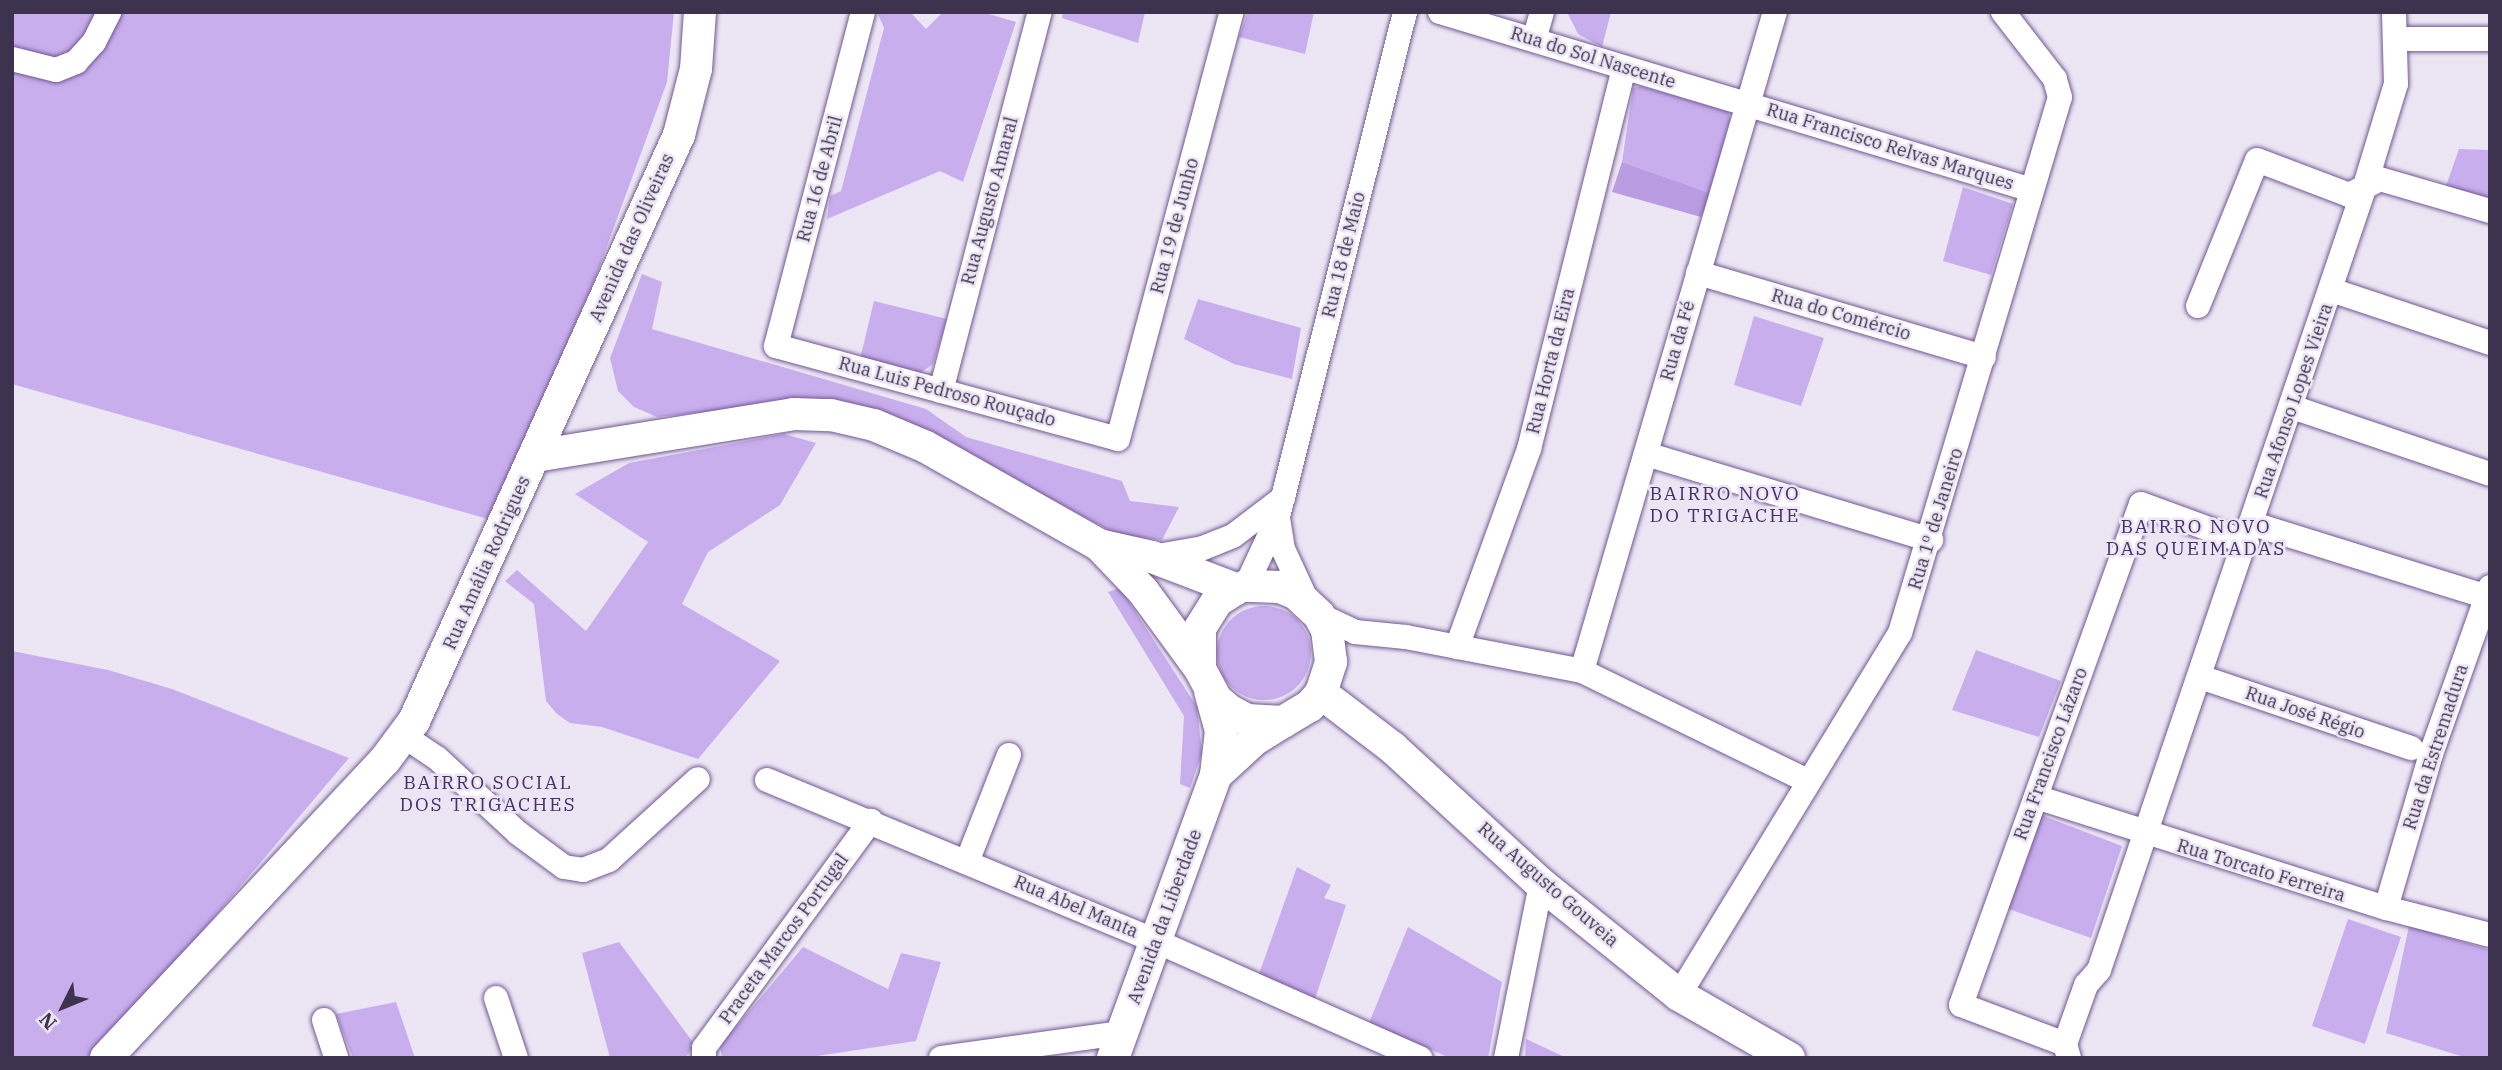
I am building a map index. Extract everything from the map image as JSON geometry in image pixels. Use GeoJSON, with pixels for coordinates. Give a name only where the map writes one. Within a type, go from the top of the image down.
{"type":"FeatureCollection","features":[{"type":"Feature","properties":{"kind":"street"},"geometry":{"type":"LineString","coordinates":[[12,59],[56,70],[76,62],[94,42],[109,12]]}},
{"type":"Feature","properties":{"kind":"street","name":"Avenida das Oliveiras"},"geometry":{"type":"LineString","coordinates":[[535,456],[679,135],[696,69],[700,12]]}},
{"type":"Feature","properties":{"kind":"street","name":"Rua 16 de Abril"},"geometry":{"type":"LineString","coordinates":[[776,346],[863,12]]}},
{"type":"Feature","properties":{"kind":"street","name":"Rua Augusto Amaral"},"geometry":{"type":"LineString","coordinates":[[941,391],[1040,12]]}},
{"type":"Feature","properties":{"kind":"street","name":"Rua 19 de Junho"},"geometry":{"type":"LineString","coordinates":[[1118,439],[1232,12]]}},
{"type":"Feature","properties":{"kind":"street","name":"Rua 18 de Maio"},"geometry":{"type":"LineString","coordinates":[[1241,587],[1280,508],[1405,12]]}},
{"type":"Feature","properties":{"kind":"street","name":"Rua do Sol Nascente"},"geometry":{"type":"LineString","coordinates":[[1440,12],[1747,105]]}},
{"type":"Feature","properties":{"kind":"street"},"geometry":{"type":"LineString","coordinates":[[1534,40],[1542,12]]}},
{"type":"Feature","properties":{"kind":"street","name":"Rua da Fé"},"geometry":{"type":"LineString","coordinates":[[1582,671],[1775,12]]}},
{"type":"Feature","properties":{"kind":"street","name":"Rua 1º de Janeiro"},"geometry":{"type":"LineString","coordinates":[[1679,995],[1900,633],[1930,540],[2060,97],[2055,79],[2003,12]]}},
{"type":"Feature","properties":{"kind":"street","name":"Rua Afonso Lopes Vieira"},"geometry":{"type":"LineString","coordinates":[[2067,1051],[2086,985],[2099,970],[2250,533],[2364,190],[2396,84],[2398,39],[2394,12]]}},
{"type":"Feature","properties":{"kind":"street"},"geometry":{"type":"LineString","coordinates":[[2398,39],[2490,39]]}},
{"type":"Feature","properties":{"kind":"street","name":"Rua Horta da Eira"},"geometry":{"type":"LineString","coordinates":[[1457,647],[1529,449],[1624,68]]}},
{"type":"Feature","properties":{"kind":"street","name":"Rua Francisco Relvas Marques"},"geometry":{"type":"LineString","coordinates":[[1747,105],[2032,190]]}},
{"type":"Feature","properties":{"kind":"street"},"geometry":{"type":"LineString","coordinates":[[2198,306],[2257,160],[2349,195],[2364,190],[2380,179],[2490,211]]}},
{"type":"Feature","properties":{"kind":"street","name":"Rua do Comércio"},"geometry":{"type":"LineString","coordinates":[[1698,273],[1984,357]]}},
{"type":"Feature","properties":{"kind":"street"},"geometry":{"type":"LineString","coordinates":[[2331,290],[2490,343]]}},
{"type":"Feature","properties":{"kind":"street","name":"Rua Luis Pedroso Rouçado"},"geometry":{"type":"LineString","coordinates":[[776,346],[1118,439]]}},
{"type":"Feature","properties":{"kind":"street"},"geometry":{"type":"LineString","coordinates":[[2292,407],[2490,474]]}},
{"type":"Feature","properties":{"kind":"street","name":"Rua Amália Rodrigues"},"geometry":{"type":"LineString","coordinates":[[107,1058],[404,736],[423,705],[535,456],[794,414],[831,415],[874,425],[926,447],[1099,544],[1152,557],[1241,587]]}},
{"type":"Feature","properties":{"kind":"street"},"geometry":{"type":"LineString","coordinates":[[1646,454],[1930,540]]}},
{"type":"Feature","properties":{"kind":"street","name":"Rua Francisco Lázaro"},"geometry":{"type":"LineString","coordinates":[[2067,1051],[1961,1005],[2141,504],[2488,594]]}},
{"type":"Feature","properties":{"kind":"street"},"geometry":{"type":"LineString","coordinates":[[1152,557],[1203,548],[1233,536],[1280,508]]}},
{"type":"Feature","properties":{"kind":"street","name":"Rua 18 de Maio"},"geometry":{"type":"LineString","coordinates":[[1280,508],[1283,549],[1314,609]]}},
{"type":"Feature","properties":{"kind":"street","name":"Rua Amália Rodrigues"},"geometry":{"type":"LineString","coordinates":[[1099,544],[1143,592],[1204,678]]}},
{"type":"Feature","properties":{"kind":"street"},"geometry":{"type":"LineString","coordinates":[[1314,609],[1327,630],[1331,662],[1321,693],[1304,710],[1283,722],[1247,720],[1230,711],[1204,678],[1200,628],[1217,601],[1241,587],[1279,587],[1355,632],[1457,647],[1582,671],[1808,781]]}},
{"type":"Feature","properties":{"kind":"street","name":"Rua da Estremadura"},"geometry":{"type":"LineString","coordinates":[[2386,908],[2431,754],[2488,594]]}},
{"type":"Feature","properties":{"kind":"street","name":"Rua José Régio"},"geometry":{"type":"LineString","coordinates":[[2200,677],[2411,748]]}},
{"type":"Feature","properties":{"kind":"street","name":"Avenida da Liberdade"},"geometry":{"type":"LineString","coordinates":[[1118,1045],[1158,942],[1216,775],[1221,731],[1204,678]]}},
{"type":"Feature","properties":{"kind":"street","name":"Rua Augusto Gouveia"},"geometry":{"type":"LineString","coordinates":[[1321,693],[1393,748],[1541,884],[1679,995],[1789,1058]]}},
{"type":"Feature","properties":{"kind":"street","name":"Avenida da Liberdade"},"geometry":{"type":"LineString","coordinates":[[1216,775],[1246,746],[1283,722]]}},
{"type":"Feature","properties":{"kind":"street"},"geometry":{"type":"LineString","coordinates":[[404,736],[437,758],[518,834],[564,867],[583,870],[609,860],[698,779]]}},
{"type":"Feature","properties":{"kind":"street"},"geometry":{"type":"LineString","coordinates":[[967,862],[1009,755]]}},
{"type":"Feature","properties":{"kind":"street","name":"Rua Abel Manta"},"geometry":{"type":"LineString","coordinates":[[767,780],[1158,942],[1420,1058]]}},
{"type":"Feature","properties":{"kind":"street","name":"Rua Torcato Ferreira"},"geometry":{"type":"LineString","coordinates":[[2035,797],[2145,835],[2386,908],[2490,935]]}},
{"type":"Feature","properties":{"kind":"street","name":"Praceta Marcos Portugal"},"geometry":{"type":"LineString","coordinates":[[704,1058],[704,1048],[871,821]]}},
{"type":"Feature","properties":{"kind":"street"},"geometry":{"type":"LineString","coordinates":[[1506,1058],[1541,884]]}},
{"type":"Feature","properties":{"kind":"street"},"geometry":{"type":"LineString","coordinates":[[496,998],[516,1058]]}},
{"type":"Feature","properties":{"kind":"street"},"geometry":{"type":"LineString","coordinates":[[324,1020],[336,1058]]}},
{"type":"Feature","properties":{"kind":"street"},"geometry":{"type":"LineString","coordinates":[[941,1058],[1118,1045]]}},
{"type":"Feature","properties":{"kind":"shaded area"},"geometry":{"type":"Polygon","coordinates":[[[12,12],[674,12],[667,82],[591,290],[488,519],[12,384],[12,12]]]}},
{"type":"Feature","properties":{"kind":"shaded area"},"geometry":{"type":"Polygon","coordinates":[[[877,12],[910,12],[926,29],[943,12],[982,12],[1016,22],[963,182],[940,171],[827,219],[830,196],[841,191],[884,28],[877,12]]]}},
{"type":"Feature","properties":{"kind":"shaded area"},"geometry":{"type":"Polygon","coordinates":[[[1063,12],[1145,12],[1138,43],[1062,18],[1063,12]]]}},
{"type":"Feature","properties":{"kind":"shaded area"},"geometry":{"type":"Polygon","coordinates":[[[1248,12],[1314,12],[1305,54],[1239,37],[1248,12]]]}},
{"type":"Feature","properties":{"kind":"shaded area"},"geometry":{"type":"Polygon","coordinates":[[[1567,12],[1611,12],[1602,47],[1578,34],[1567,12]]]}},
{"type":"Feature","properties":{"kind":"shaded area"},"geometry":{"type":"Polygon","coordinates":[[[1640,86],[1728,111],[1730,119],[1710,193],[1622,162],[1633,88],[1640,86]]]}},
{"type":"Feature","properties":{"kind":"shaded area"},"geometry":{"type":"Polygon","coordinates":[[[2459,149],[2490,150],[2490,199],[2446,186],[2459,149]]]}},
{"type":"Feature","properties":{"kind":"shaded area"},"geometry":{"type":"Polygon","coordinates":[[[1622,162],[1710,193],[1701,217],[1612,192],[1622,162]]]}},
{"type":"Feature","properties":{"kind":"shaded area"},"geometry":{"type":"Polygon","coordinates":[[[1963,187],[2013,204],[1991,275],[1943,261],[1963,187]]]}},
{"type":"Feature","properties":{"kind":"shaded area"},"geometry":{"type":"Polygon","coordinates":[[[642,274],[662,282],[652,329],[926,409],[966,437],[1122,481],[1130,501],[1179,507],[1162,540],[1118,535],[906,422],[835,399],[657,417],[634,407],[618,391],[610,358],[642,274]]]}},
{"type":"Feature","properties":{"kind":"shaded area"},"geometry":{"type":"Polygon","coordinates":[[[1198,299],[1301,328],[1292,379],[1234,364],[1184,339],[1198,299]]]}},
{"type":"Feature","properties":{"kind":"shaded area"},"geometry":{"type":"Polygon","coordinates":[[[874,301],[947,319],[933,364],[916,376],[860,359],[874,301]]]}},
{"type":"Feature","properties":{"kind":"shaded area"},"geometry":{"type":"Polygon","coordinates":[[[1754,316],[1824,338],[1801,406],[1734,385],[1754,316]]]}},
{"type":"Feature","properties":{"kind":"shaded area"},"geometry":{"type":"Polygon","coordinates":[[[784,434],[816,443],[780,505],[708,552],[682,604],[780,661],[698,759],[602,727],[570,723],[557,714],[546,701],[534,604],[505,581],[517,570],[586,631],[648,542],[575,494],[629,463],[784,434]]]}},
{"type":"Feature","properties":{"kind":"shaded area"},"geometry":{"type":"Polygon","coordinates":[[[1120,588],[1197,707],[1202,753],[1190,788],[1180,784],[1184,716],[1108,592],[1120,588]]]}},
{"type":"Feature","properties":{"kind":"shaded area"},"geometry":{"type":"Polygon","coordinates":[[[1264,606],[1282,610],[1297,620],[1307,635],[1311,653],[1307,671],[1297,686],[1282,696],[1264,700],[1246,696],[1231,686],[1221,671],[1217,653],[1221,635],[1231,620],[1246,610],[1264,606]]]}},
{"type":"Feature","properties":{"kind":"shaded area"},"geometry":{"type":"Polygon","coordinates":[[[1976,650],[2061,681],[2039,737],[1952,710],[1976,650]]]}},
{"type":"Feature","properties":{"kind":"shaded area"},"geometry":{"type":"Polygon","coordinates":[[[12,651],[108,670],[172,689],[349,758],[95,1058],[12,1058],[12,651]]]}},
{"type":"Feature","properties":{"kind":"shaded area"},"geometry":{"type":"Polygon","coordinates":[[[2041,815],[2122,846],[2091,938],[2006,908],[2041,815]]]}},
{"type":"Feature","properties":{"kind":"shaded area"},"geometry":{"type":"Polygon","coordinates":[[[1297,867],[1331,885],[1324,898],[1346,905],[1315,999],[1259,974],[1297,867]]]}},
{"type":"Feature","properties":{"kind":"shaded area"},"geometry":{"type":"Polygon","coordinates":[[[2348,919],[2401,937],[2365,1044],[2312,1026],[2348,919]]]}},
{"type":"Feature","properties":{"kind":"shaded area"},"geometry":{"type":"Polygon","coordinates":[[[2409,926],[2490,950],[2490,1058],[2467,1058],[2386,1033],[2409,926]]]}},
{"type":"Feature","properties":{"kind":"shaded area"},"geometry":{"type":"Polygon","coordinates":[[[1408,927],[1502,982],[1488,1058],[1450,1058],[1369,1023],[1408,927]]]}},
{"type":"Feature","properties":{"kind":"shaded area"},"geometry":{"type":"Polygon","coordinates":[[[619,942],[695,1045],[685,1058],[610,1058],[582,953],[619,942]]]}},
{"type":"Feature","properties":{"kind":"shaded area"},"geometry":{"type":"Polygon","coordinates":[[[803,947],[888,989],[901,953],[941,962],[916,1041],[804,1058],[722,1058],[720,1046],[803,947]]]}},
{"type":"Feature","properties":{"kind":"shaded area"},"geometry":{"type":"Polygon","coordinates":[[[396,1002],[415,1058],[353,1058],[336,1014],[396,1002]]]}},
{"type":"Feature","properties":{"kind":"shaded area"},"geometry":{"type":"Polygon","coordinates":[[[1526,1039],[1567,1058],[1525,1058],[1526,1039]]]}},
{"type":"Feature","properties":{"kind":"district","name":"BAIRRO NOVO DO TRIGACHE"},"geometry":{"type":"Point","coordinates":[1725,505]}},
{"type":"Feature","properties":{"kind":"district","name":"BAIRRO NOVO DAS QUEIMADAS"},"geometry":{"type":"Point","coordinates":[2196,538]}},
{"type":"Feature","properties":{"kind":"district","name":"BAIRRO SOCIAL DOS TRIGACHES"},"geometry":{"type":"Point","coordinates":[488,794]}}]}
